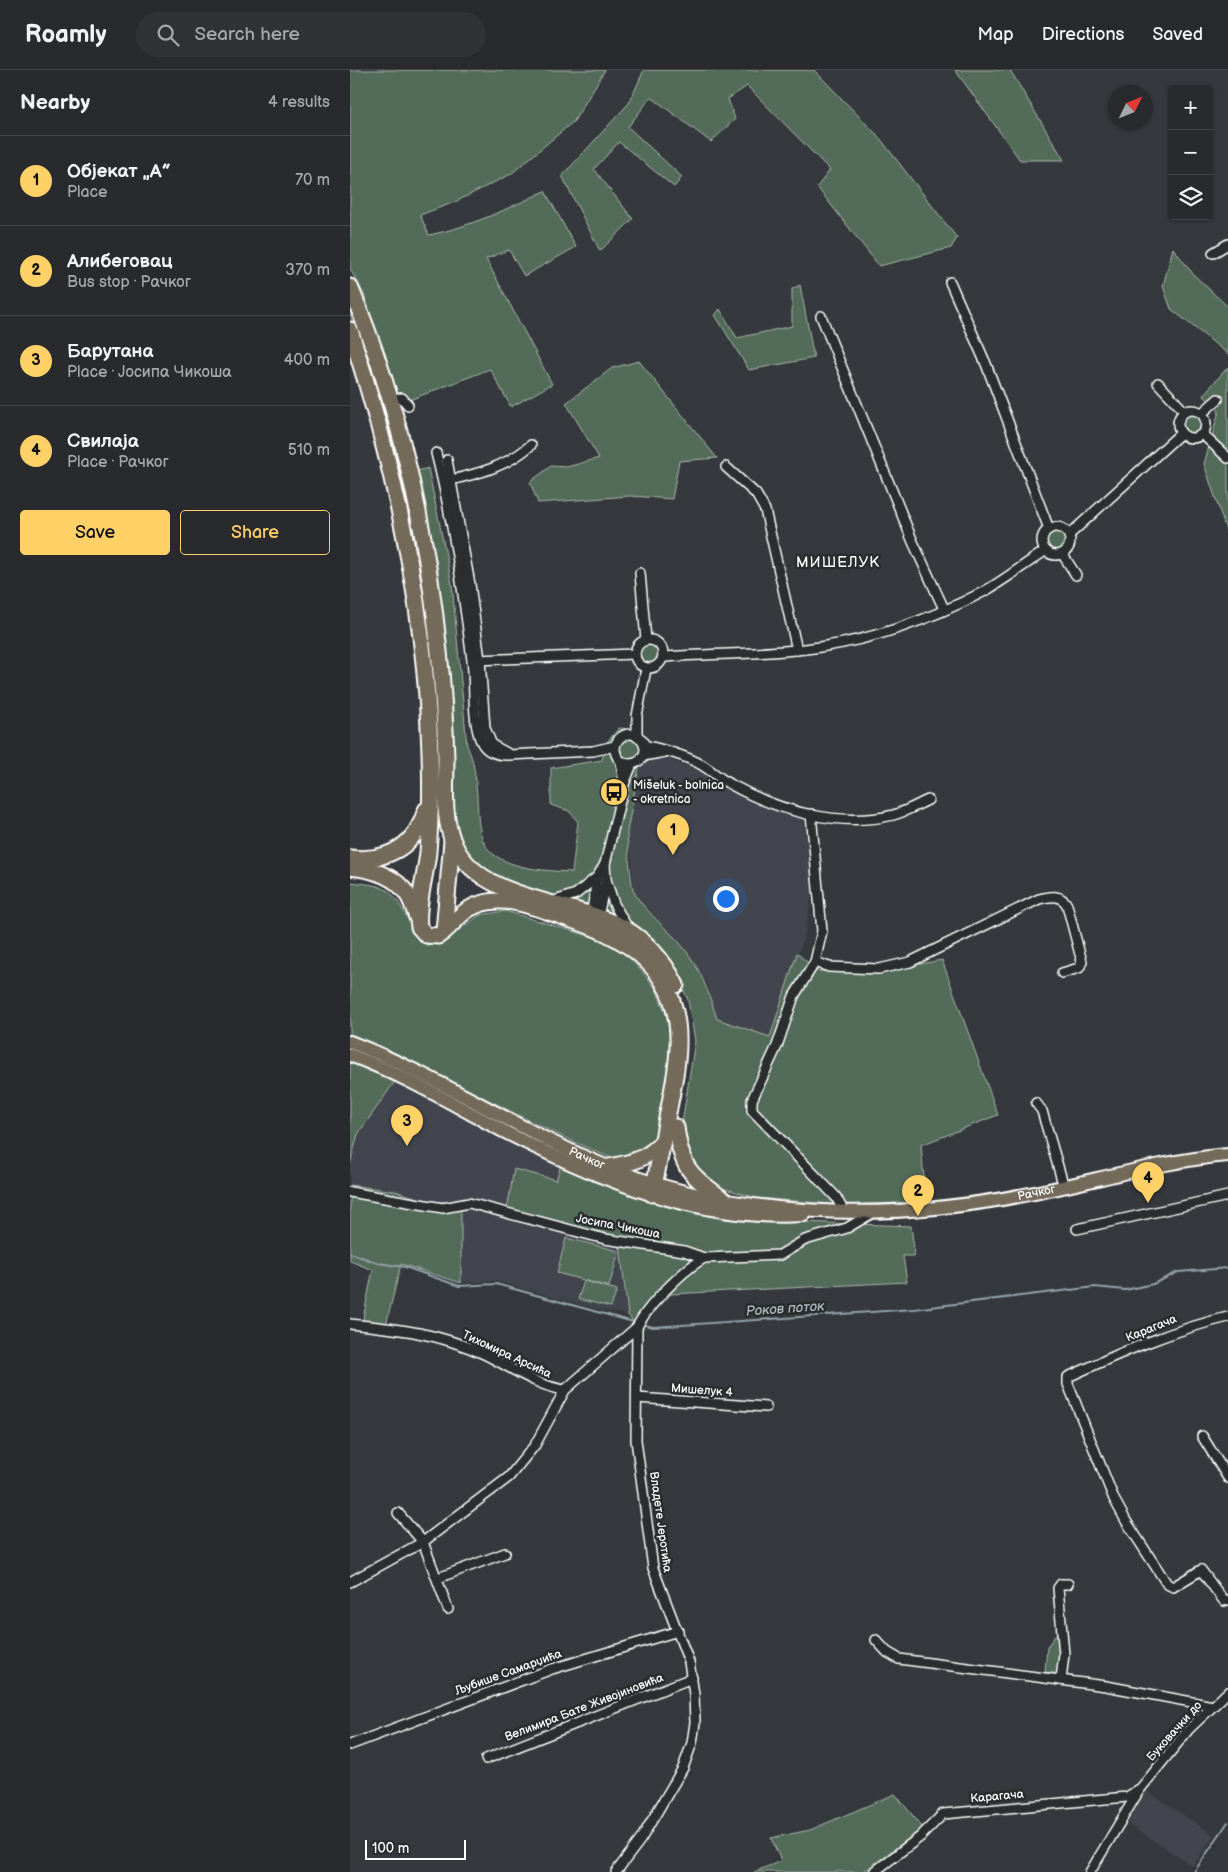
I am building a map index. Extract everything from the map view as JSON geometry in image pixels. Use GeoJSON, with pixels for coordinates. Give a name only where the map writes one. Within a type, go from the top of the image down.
{"type":"FeatureCollection","features":[{"type":"Feature","properties":{"kind":"highway"},"geometry":{"type":"LineString","coordinates":[[352,292],[389,400],[417,509],[434,602],[443,693],[446,810],[452,841],[444,931]]}},
{"type":"Feature","properties":{"kind":"highway"},"geometry":{"type":"LineString","coordinates":[[350,330],[382,435],[408,543],[416,595],[427,703],[430,794],[428,851],[419,921],[420,930],[429,936],[438,936],[472,907],[500,900],[594,921],[630,932],[647,945],[664,964],[677,986],[686,1014],[688,1032],[688,1058],[676,1127],[658,1190]]}},
{"type":"Feature","properties":{"kind":"highway"},"geometry":{"type":"LineString","coordinates":[[350,858],[374,859],[399,850],[421,826],[430,794]]}},
{"type":"Feature","properties":{"kind":"highway"},"geometry":{"type":"LineString","coordinates":[[452,841],[464,861],[479,875],[504,887],[552,902],[594,921],[627,944],[648,962],[666,986],[674,1008],[678,1031],[677,1060],[662,1141],[658,1190]]}},
{"type":"Feature","properties":{"kind":"highway"},"geometry":{"type":"LineString","coordinates":[[350,867],[385,875],[398,885],[407,894],[419,921]]}},
{"type":"Feature","properties":{"kind":"highway"},"geometry":{"type":"LineString","coordinates":[[676,1127],[679,1150],[689,1170],[702,1185],[724,1200]]}},
{"type":"Feature","properties":{"kind":"highway"},"geometry":{"type":"LineString","coordinates":[[609,1166],[640,1160],[651,1154],[662,1141]]}},
{"type":"Feature","properties":{"kind":"main road","name":"Рачког"},"geometry":{"type":"LineString","coordinates":[[350,1042],[412,1068],[543,1138],[609,1166],[658,1190],[724,1200],[844,1212]]}},
{"type":"Feature","properties":{"kind":"main road","name":"Рачког"},"geometry":{"type":"LineString","coordinates":[[350,1055],[419,1085],[496,1127],[572,1164],[751,1216],[939,1209],[1003,1199],[1162,1164],[1228,1155]]}},
{"type":"Feature","properties":{"kind":"street"},"geometry":{"type":"LineString","coordinates":[[1213,253],[1228,244]]}},
{"type":"Feature","properties":{"kind":"street"},"geometry":{"type":"LineString","coordinates":[[950,282],[986,364],[1049,529]]}},
{"type":"Feature","properties":{"kind":"street"},"geometry":{"type":"LineString","coordinates":[[821,316],[913,542],[944,610]]}},
{"type":"Feature","properties":{"kind":"street"},"geometry":{"type":"LineString","coordinates":[[1158,382],[1184,411]]}},
{"type":"Feature","properties":{"kind":"street"},"geometry":{"type":"LineString","coordinates":[[389,400],[402,398],[408,405]]}},
{"type":"Feature","properties":{"kind":"street"},"geometry":{"type":"LineString","coordinates":[[1202,413],[1218,398]]}},
{"type":"Feature","properties":{"kind":"street"},"geometry":{"type":"LineString","coordinates":[[1194,409],[1202,413],[1207,426],[1202,434],[1189,438],[1181,433],[1178,424],[1184,411],[1194,409]]}},
{"type":"Feature","properties":{"kind":"street"},"geometry":{"type":"LineString","coordinates":[[1069,535],[1058,527],[1049,529],[1042,541],[1045,550],[1053,556],[1063,555],[1069,548],[1069,535],[1181,433]]}},
{"type":"Feature","properties":{"kind":"street"},"geometry":{"type":"LineString","coordinates":[[1202,434],[1228,458]]}},
{"type":"Feature","properties":{"kind":"street"},"geometry":{"type":"LineString","coordinates":[[448,480],[497,468],[519,456],[531,445]]}},
{"type":"Feature","properties":{"kind":"street"},"geometry":{"type":"LineString","coordinates":[[436,453],[448,480]]}},
{"type":"Feature","properties":{"kind":"street"},"geometry":{"type":"LineString","coordinates":[[447,460],[451,520],[476,660],[479,736],[484,745],[492,753],[511,755],[593,751],[618,754],[632,764]]}},
{"type":"Feature","properties":{"kind":"street"},"geometry":{"type":"LineString","coordinates":[[726,467],[756,494],[764,510],[797,650]]}},
{"type":"Feature","properties":{"kind":"street"},"geometry":{"type":"LineString","coordinates":[[664,657],[797,650],[833,645],[870,636],[944,610],[986,590],[1045,550]]}},
{"type":"Feature","properties":{"kind":"street"},"geometry":{"type":"LineString","coordinates":[[1063,555],[1076,575]]}},
{"type":"Feature","properties":{"kind":"street"},"geometry":{"type":"LineString","coordinates":[[640,573],[646,640]]}},
{"type":"Feature","properties":{"kind":"street"},"geometry":{"type":"LineString","coordinates":[[646,640],[660,644],[664,657],[660,665],[646,669],[638,663],[635,654],[638,645],[646,640]]}},
{"type":"Feature","properties":{"kind":"street"},"geometry":{"type":"LineString","coordinates":[[476,660],[635,654]]}},
{"type":"Feature","properties":{"kind":"street"},"geometry":{"type":"LineString","coordinates":[[633,736],[646,669]]}},
{"type":"Feature","properties":{"kind":"street"},"geometry":{"type":"LineString","coordinates":[[624,784],[618,754],[622,738],[633,736],[644,745],[702,765],[729,784],[759,798],[810,814],[836,819],[863,819],[895,814],[928,800]]}},
{"type":"Feature","properties":{"kind":"street"},"geometry":{"type":"LineString","coordinates":[[643,756],[644,745]]}},
{"type":"Feature","properties":{"kind":"street"},"geometry":{"type":"LineString","coordinates":[[594,921],[601,878],[624,784],[632,764],[643,756],[665,752]]}},
{"type":"Feature","properties":{"kind":"street"},"geometry":{"type":"LineString","coordinates":[[810,814],[822,931],[815,962],[794,996],[777,1046],[752,1100],[752,1110],[836,1197],[844,1212]]}},
{"type":"Feature","properties":{"kind":"street"},"geometry":{"type":"LineString","coordinates":[[552,902],[576,894],[601,878]]}},
{"type":"Feature","properties":{"kind":"street"},"geometry":{"type":"LineString","coordinates":[[601,878],[630,932]]}},
{"type":"Feature","properties":{"kind":"street"},"geometry":{"type":"LineString","coordinates":[[815,962],[829,967],[880,969],[910,962],[1039,899],[1054,896],[1065,900],[1082,962],[1079,968],[1062,973]]}},
{"type":"Feature","properties":{"kind":"street"},"geometry":{"type":"LineString","coordinates":[[1036,1103],[1042,1111],[1064,1186]]}},
{"type":"Feature","properties":{"kind":"street","name":"Јосипа Чикоша"},"geometry":{"type":"LineString","coordinates":[[350,1192],[443,1208],[469,1203],[605,1238],[684,1251],[704,1258],[780,1255],[805,1240],[847,1228],[874,1212]]}},
{"type":"Feature","properties":{"kind":"street"},"geometry":{"type":"LineString","coordinates":[[1077,1229],[1228,1196]]}},
{"type":"Feature","properties":{"kind":"street"},"geometry":{"type":"LineString","coordinates":[[350,1582],[423,1542],[509,1477],[535,1445],[565,1390],[639,1323],[670,1287],[704,1258]]}},
{"type":"Feature","properties":{"kind":"street","name":"Карагача"},"geometry":{"type":"LineString","coordinates":[[1228,1317],[1200,1323],[1164,1336],[1068,1377],[1068,1384],[1114,1499],[1126,1522],[1169,1586],[1173,1587],[1201,1570],[1219,1598],[1224,1601],[1228,1600]]}},
{"type":"Feature","properties":{"kind":"street","name":"Владете Јеротића"},"geometry":{"type":"LineString","coordinates":[[616,1872],[641,1839],[683,1768],[694,1732],[692,1678],[678,1631],[653,1568],[636,1440],[639,1323]]}},
{"type":"Feature","properties":{"kind":"street","name":"Тихомира Арсића"},"geometry":{"type":"LineString","coordinates":[[350,1324],[417,1331],[443,1338],[484,1354],[550,1388],[565,1390]]}},
{"type":"Feature","properties":{"kind":"street","name":"Мишелук 4"},"geometry":{"type":"LineString","coordinates":[[637,1398],[766,1407]]}},
{"type":"Feature","properties":{"kind":"street"},"geometry":{"type":"LineString","coordinates":[[1202,1436],[1228,1478]]}},
{"type":"Feature","properties":{"kind":"street"},"geometry":{"type":"LineString","coordinates":[[398,1513],[423,1542],[448,1609]]}},
{"type":"Feature","properties":{"kind":"street"},"geometry":{"type":"LineString","coordinates":[[438,1578],[505,1553]]}},
{"type":"Feature","properties":{"kind":"street"},"geometry":{"type":"LineString","coordinates":[[1061,1680],[1064,1654],[1058,1588],[1061,1584],[1068,1584]]}},
{"type":"Feature","properties":{"kind":"street","name":"Љубише Самарџића"},"geometry":{"type":"LineString","coordinates":[[350,1745],[552,1669],[678,1631]]}},
{"type":"Feature","properties":{"kind":"street"},"geometry":{"type":"LineString","coordinates":[[876,1640],[887,1652],[899,1659],[1106,1686],[1213,1706]]}},
{"type":"Feature","properties":{"kind":"street","name":"Велимира Бате Живојиновића"},"geometry":{"type":"LineString","coordinates":[[486,1759],[692,1678]]}},
{"type":"Feature","properties":{"kind":"street","name":"Буковачки до"},"geometry":{"type":"LineString","coordinates":[[1090,1872],[1141,1788],[1189,1730],[1228,1692]]}},
{"type":"Feature","properties":{"kind":"street","name":"Карагача"},"geometry":{"type":"LineString","coordinates":[[874,1872],[920,1837],[943,1814],[1126,1797],[1141,1788]]}},
{"type":"Feature","properties":{"kind":"shaded area"},"geometry":{"type":"Polygon","coordinates":[[[657,756],[701,770],[723,785],[772,808],[804,815],[812,889],[810,907],[804,937],[770,1037],[717,1019],[707,984],[684,948],[634,893],[631,857],[626,842],[627,832],[639,767],[657,756]]]}},
{"type":"Feature","properties":{"kind":"shaded area"},"geometry":{"type":"Polygon","coordinates":[[[398,1077],[440,1104],[561,1165],[556,1180],[507,1210],[543,1217],[619,1238],[628,1315],[600,1310],[495,1281],[461,1283],[461,1203],[431,1202],[395,1191],[350,1185],[350,1164],[358,1134],[398,1077]]]}},
{"type":"Feature","properties":{"kind":"shaded area"},"geometry":{"type":"Polygon","coordinates":[[[1145,1790],[1214,1835],[1193,1866],[1125,1822],[1145,1790]]]}},
{"type":"Feature","properties":{"kind":"green space"},"geometry":{"type":"Polygon","coordinates":[[[350,70],[605,70],[574,121],[511,174],[455,202],[420,215],[429,235],[474,222],[545,191],[576,247],[524,276],[509,250],[486,259],[552,384],[511,407],[490,369],[399,404],[364,294],[350,269],[350,70]]]}},
{"type":"Feature","properties":{"kind":"green space"},"geometry":{"type":"Polygon","coordinates":[[[644,70],[814,70],[879,137],[957,238],[951,248],[879,266],[817,187],[830,170],[747,86],[728,99],[735,119],[711,142],[651,97],[628,127],[682,177],[674,187],[619,142],[594,169],[633,219],[600,251],[562,176],[629,103],[644,70]]]}},
{"type":"Feature","properties":{"kind":"green space"},"geometry":{"type":"Polygon","coordinates":[[[955,70],[1010,70],[1064,160],[1020,160],[955,70]]]}},
{"type":"Feature","properties":{"kind":"green space"},"geometry":{"type":"Polygon","coordinates":[[[1173,248],[1193,274],[1228,307],[1228,354],[1171,309],[1163,286],[1173,248]]]}},
{"type":"Feature","properties":{"kind":"green space"},"geometry":{"type":"Polygon","coordinates":[[[800,285],[814,358],[749,370],[715,315],[720,309],[737,338],[792,326],[792,289],[800,285]]]}},
{"type":"Feature","properties":{"kind":"green space"},"geometry":{"type":"Polygon","coordinates":[[[350,305],[386,416],[404,483],[418,556],[432,679],[429,679],[367,366],[350,314],[350,305]]]}},
{"type":"Feature","properties":{"kind":"green space"},"geometry":{"type":"Polygon","coordinates":[[[639,361],[717,458],[679,461],[672,499],[630,496],[538,503],[530,482],[551,466],[567,467],[599,458],[566,403],[612,368],[639,361]]]}},
{"type":"Feature","properties":{"kind":"green space"},"geometry":{"type":"Polygon","coordinates":[[[1228,367],[1228,536],[1204,464],[1219,411],[1203,395],[1228,367]]]}},
{"type":"Feature","properties":{"kind":"green space"},"geometry":{"type":"Polygon","coordinates":[[[1192,410],[1201,414],[1205,423],[1201,432],[1192,436],[1183,432],[1179,423],[1183,414],[1192,410]]]}},
{"type":"Feature","properties":{"kind":"green space"},"geometry":{"type":"Polygon","coordinates":[[[428,468],[452,584],[467,746],[474,769],[480,831],[485,845],[496,856],[516,865],[540,870],[572,872],[578,822],[569,811],[551,805],[551,768],[602,760],[606,743],[619,728],[638,730],[657,756],[639,767],[627,832],[634,892],[643,905],[678,941],[695,964],[717,1019],[770,1037],[797,953],[817,971],[871,973],[942,960],[998,1115],[921,1145],[926,1202],[844,1205],[757,1198],[715,1186],[698,1173],[682,1140],[683,1117],[695,1041],[688,1000],[674,969],[487,874],[471,860],[455,830],[451,692],[444,624],[433,544],[417,471],[428,468]]]}},
{"type":"Feature","properties":{"kind":"green space"},"geometry":{"type":"Polygon","coordinates":[[[1056,529],[1065,533],[1069,542],[1065,551],[1056,555],[1047,551],[1043,542],[1047,533],[1056,529]]]}},
{"type":"Feature","properties":{"kind":"green space"},"geometry":{"type":"Polygon","coordinates":[[[649,641],[658,645],[662,654],[658,663],[649,667],[640,663],[636,654],[640,645],[649,641]]]}},
{"type":"Feature","properties":{"kind":"green space"},"geometry":{"type":"Polygon","coordinates":[[[350,882],[383,888],[390,892],[400,905],[418,937],[426,945],[439,944],[480,915],[505,911],[599,939],[629,956],[656,989],[667,1017],[673,1059],[655,1145],[630,1155],[611,1158],[578,1144],[383,1048],[350,1034],[350,882]]]}},
{"type":"Feature","properties":{"kind":"green space"},"geometry":{"type":"Polygon","coordinates":[[[350,1056],[398,1077],[358,1134],[350,1164],[350,1056]]]}},
{"type":"Feature","properties":{"kind":"green space"},"geometry":{"type":"Polygon","coordinates":[[[561,1165],[653,1199],[748,1220],[911,1226],[915,1256],[903,1256],[907,1282],[671,1294],[649,1318],[636,1325],[628,1315],[619,1238],[543,1217],[507,1210],[514,1169],[556,1180],[561,1165]]]}},
{"type":"Feature","properties":{"kind":"green space"},"geometry":{"type":"Polygon","coordinates":[[[350,1185],[395,1191],[431,1202],[461,1202],[461,1283],[401,1264],[386,1325],[362,1323],[373,1270],[350,1261],[350,1185]]]}},
{"type":"Feature","properties":{"kind":"green space"},"geometry":{"type":"Polygon","coordinates":[[[566,1238],[619,1251],[609,1287],[557,1273],[566,1238]]]}},
{"type":"Feature","properties":{"kind":"green space"},"geometry":{"type":"Polygon","coordinates":[[[584,1281],[617,1290],[611,1307],[578,1299],[584,1281]]]}},
{"type":"Feature","properties":{"kind":"green space"},"geometry":{"type":"Polygon","coordinates":[[[1059,1630],[1062,1654],[1060,1674],[1045,1672],[1047,1647],[1059,1630]]]}},
{"type":"Feature","properties":{"kind":"green space"},"geometry":{"type":"Polygon","coordinates":[[[895,1794],[923,1828],[863,1872],[754,1872],[781,1861],[771,1838],[810,1830],[895,1794]]]}},
{"type":"Feature","properties":{"kind":"waterway","name":"Роков поток"},"geometry":{"type":"LineString","coordinates":[[350,1253],[378,1263],[405,1267],[459,1286],[496,1284],[637,1323]]}},
{"type":"Feature","properties":{"kind":"waterway","name":"Роков поток"},"geometry":{"type":"LineString","coordinates":[[641,1324],[653,1327],[914,1309],[1095,1287],[1125,1290],[1153,1284],[1178,1272],[1228,1268]]}},
{"type":"Feature","properties":{"kind":"waterway"},"geometry":{"type":"LineString","coordinates":[[1194,1872],[1228,1822]]}},
{"type":"Feature","properties":{"kind":"place","name":"Mišeluk - bolnica - okretnica"},"geometry":{"type":"Point","coordinates":[614,792]}},
{"type":"Feature","properties":{"kind":"place","name":"Објекат „А”"},"geometry":{"type":"Point","coordinates":[673,855]}},
{"type":"Feature","properties":{"kind":"place","name":"Барутана"},"geometry":{"type":"Point","coordinates":[407,1146]}},
{"type":"Feature","properties":{"kind":"place","name":"Свилаја"},"geometry":{"type":"Point","coordinates":[1148,1203]}},
{"type":"Feature","properties":{"kind":"place","name":"Алибеговац"},"geometry":{"type":"Point","coordinates":[918,1216]}},
{"type":"Feature","properties":{"kind":"district","name":"МИШЕЛУК"},"geometry":{"type":"Point","coordinates":[838,562]}}]}
